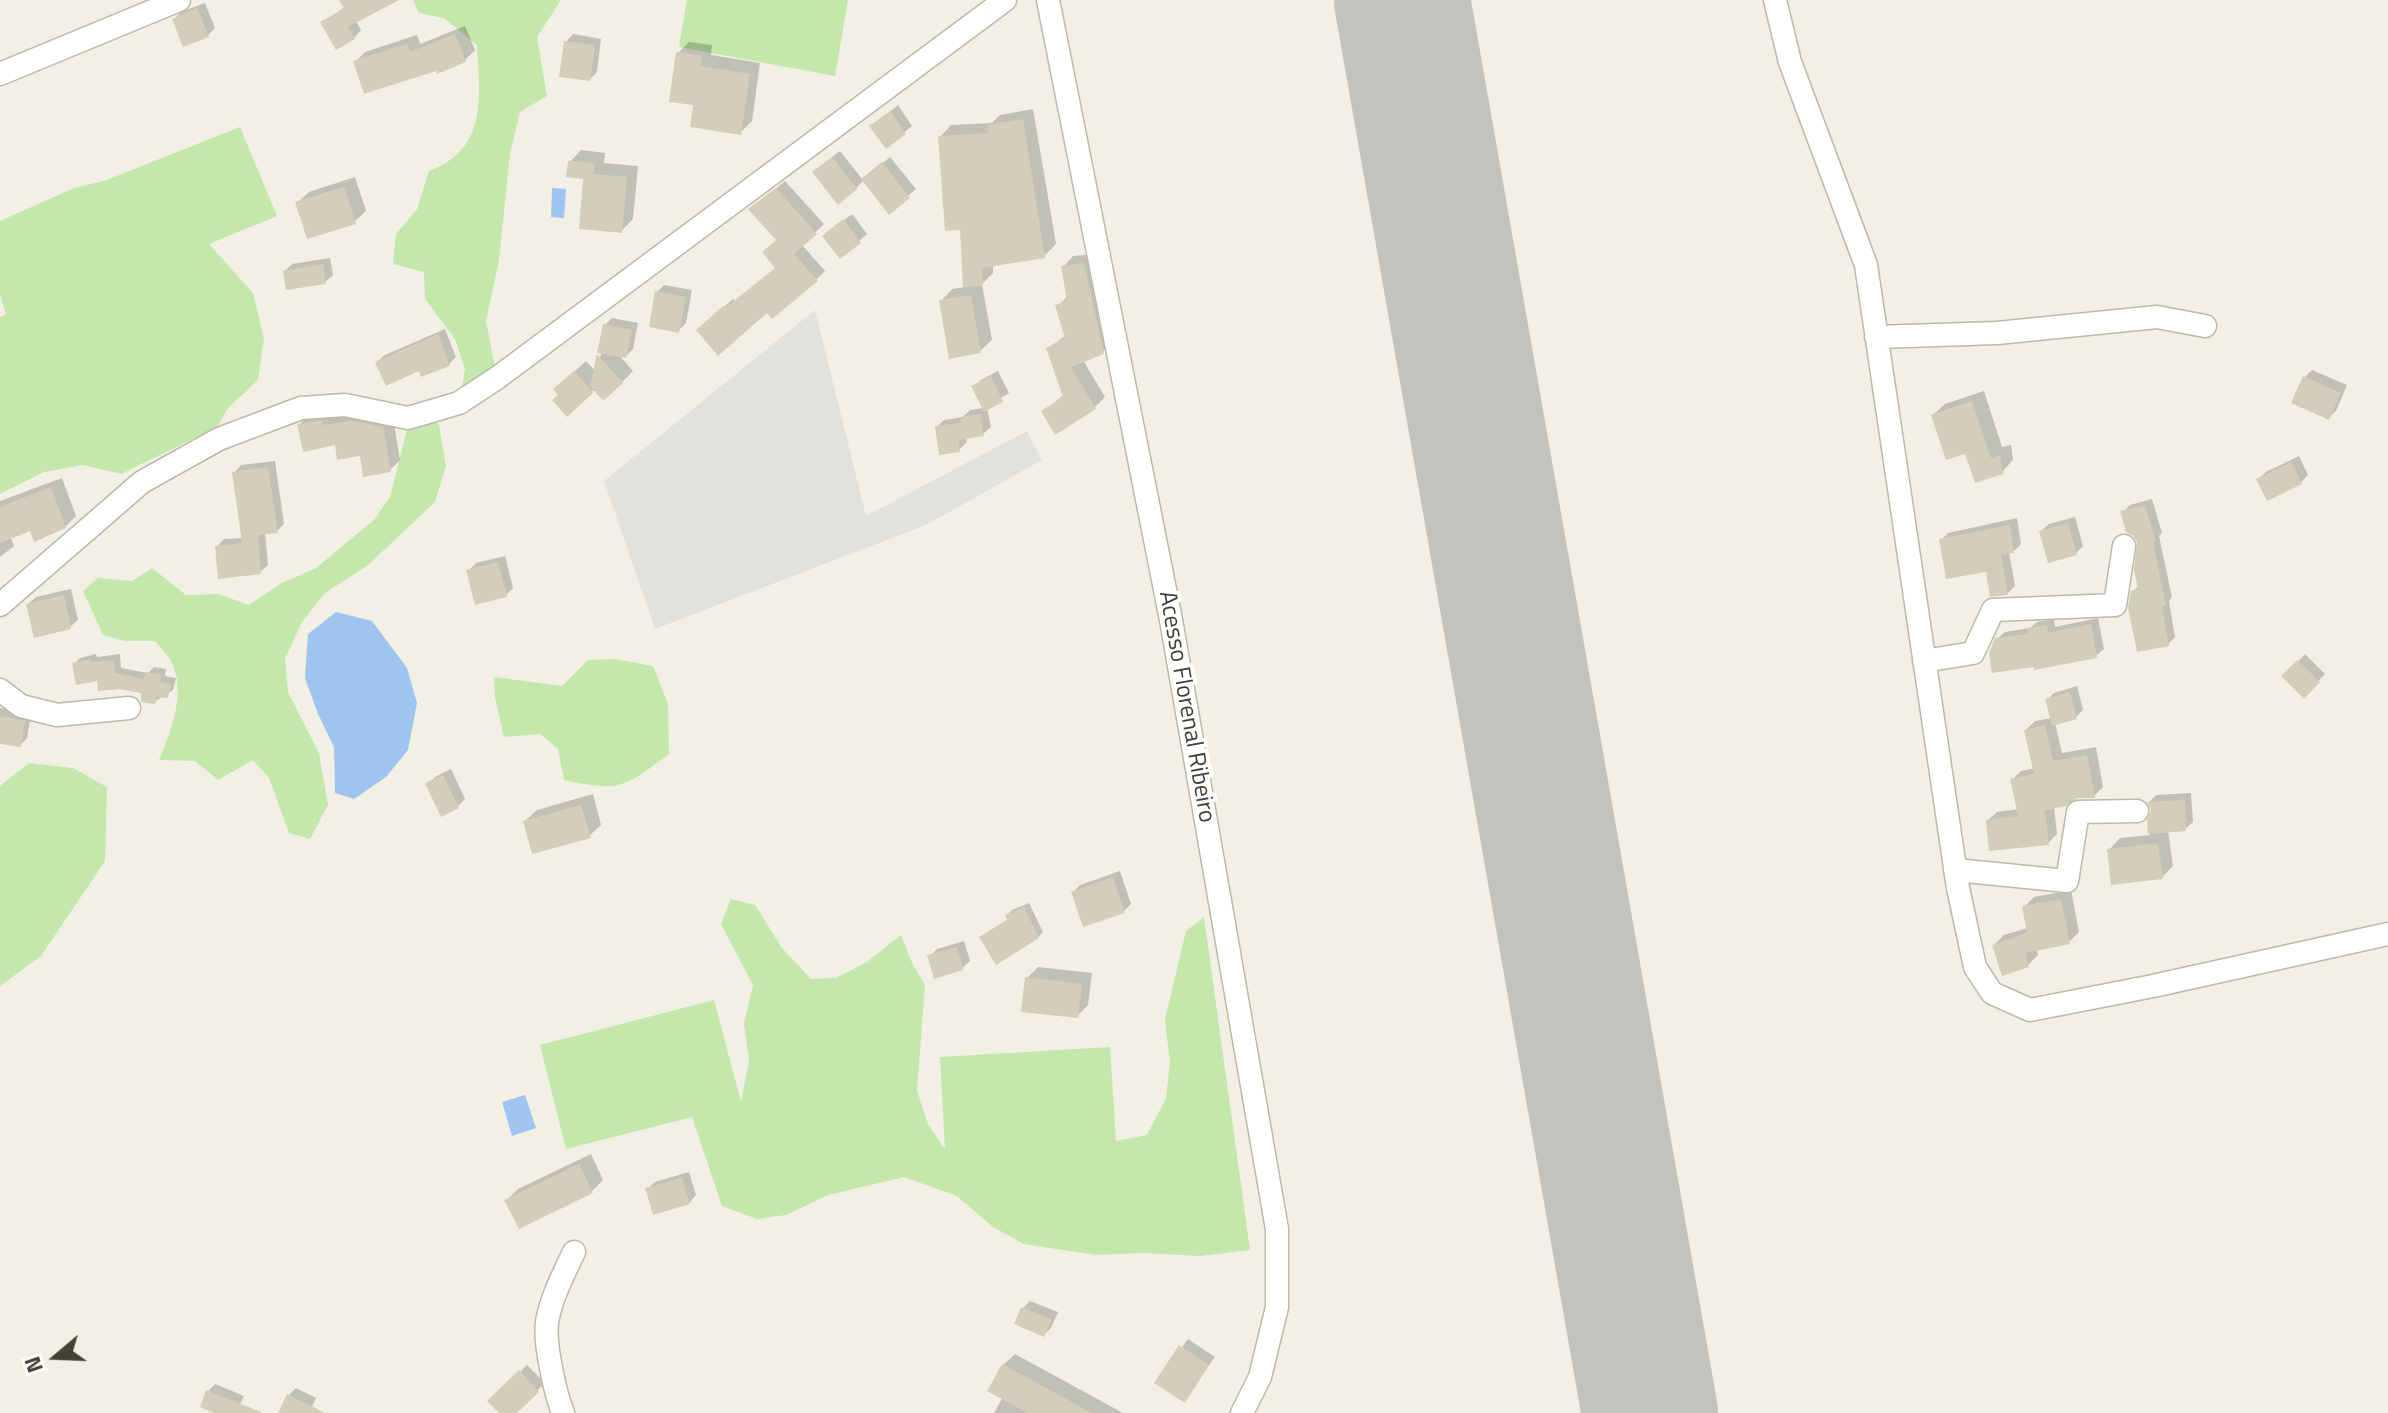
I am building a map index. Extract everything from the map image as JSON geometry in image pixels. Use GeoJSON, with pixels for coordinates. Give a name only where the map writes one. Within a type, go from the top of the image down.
{"type":"FeatureCollection","features":[{"type":"Feature","properties":{"kind":"street"},"geometry":{"type":"LineString","coordinates":[[0,74],[179,0]]}},
{"type":"Feature","properties":{"kind":"street"},"geometry":{"type":"LineString","coordinates":[[0,605],[142,482],[219,439],[301,408],[345,405],[408,418],[459,403],[497,378],[1005,0]]}},
{"type":"Feature","properties":{"kind":"street","name":"Acesso Florenal Ribeiro"},"geometry":{"type":"LineString","coordinates":[[1048,0],[1171,620],[1277,1229],[1277,1307],[1260,1377],[1242,1413]]}},
{"type":"Feature","properties":{"kind":"street"},"geometry":{"type":"LineString","coordinates":[[1775,0],[1790,62],[1866,265],[1955,870],[1975,967],[1992,993],[2030,1010],[2388,934]]}},
{"type":"Feature","properties":{"kind":"street"},"geometry":{"type":"LineString","coordinates":[[1876,337],[1997,333],[2157,317],[2205,326]]}},
{"type":"Feature","properties":{"kind":"street"},"geometry":{"type":"LineString","coordinates":[[1924,661],[1973,653],[1993,610],[2115,605],[2124,546]]}},
{"type":"Feature","properties":{"kind":"street"},"geometry":{"type":"LineString","coordinates":[[0,690],[21,706],[57,715],[129,708]]}},
{"type":"Feature","properties":{"kind":"street"},"geometry":{"type":"LineString","coordinates":[[1955,870],[2067,881],[2078,812],[2137,811]]}},
{"type":"Feature","properties":{"kind":"street"},"geometry":{"type":"LineString","coordinates":[[563,1413],[554,1389],[547,1323],[562,1275],[574,1252]]}},
{"type":"Feature","properties":{"kind":"green space"},"geometry":{"type":"Polygon","coordinates":[[[413,0],[561,0],[537,37],[547,96],[520,112],[510,153],[499,260],[486,321],[497,378],[459,403],[465,369],[455,339],[425,299],[424,272],[393,264],[396,234],[417,209],[429,171],[462,149],[471,135],[479,102],[477,45],[444,18],[419,13],[413,0]]]}},
{"type":"Feature","properties":{"kind":"green space"},"geometry":{"type":"Polygon","coordinates":[[[687,0],[848,0],[835,76],[679,47],[687,0]]]}},
{"type":"Feature","properties":{"kind":"green space"},"geometry":{"type":"Polygon","coordinates":[[[240,127],[277,216],[209,244],[253,293],[264,338],[258,380],[228,408],[217,427],[121,474],[83,465],[44,472],[0,494],[0,317],[6,314],[0,295],[0,221],[74,188],[104,181],[240,127]]]}},
{"type":"Feature","properties":{"kind":"green space"},"geometry":{"type":"Polygon","coordinates":[[[427,416],[439,425],[446,466],[435,502],[367,566],[325,593],[302,622],[285,659],[288,692],[319,753],[328,805],[310,839],[289,833],[269,778],[253,760],[218,780],[195,761],[159,760],[176,711],[178,685],[171,661],[155,641],[124,641],[103,635],[83,591],[98,578],[132,581],[152,568],[186,595],[218,594],[249,605],[280,584],[316,568],[374,520],[390,497],[407,429],[427,416]]]}},
{"type":"Feature","properties":{"kind":"green space"},"geometry":{"type":"Polygon","coordinates":[[[614,659],[653,666],[668,704],[669,754],[654,765],[621,784],[583,784],[564,780],[558,749],[540,734],[504,737],[495,698],[494,677],[562,686],[588,660],[614,659]]]}},
{"type":"Feature","properties":{"kind":"green space"},"geometry":{"type":"Polygon","coordinates":[[[29,763],[73,768],[107,787],[105,861],[41,956],[0,986],[0,786],[29,763]]]}},
{"type":"Feature","properties":{"kind":"green space"},"geometry":{"type":"Polygon","coordinates":[[[731,899],[755,905],[782,948],[811,979],[836,978],[867,962],[901,935],[925,985],[917,1091],[928,1124],[945,1150],[940,1057],[1110,1047],[1116,1141],[1147,1135],[1166,1098],[1170,1062],[1165,1020],[1186,931],[1204,917],[1250,1250],[1200,1256],[1144,1253],[1096,1255],[1024,1244],[993,1227],[957,1196],[904,1177],[828,1195],[786,1215],[757,1219],[722,1206],[692,1117],[566,1149],[540,1045],[714,1000],[741,1102],[749,1060],[744,1024],[753,985],[721,924],[731,899]]]}},
{"type":"Feature","properties":{"kind":"shaded area"},"geometry":{"type":"Polygon","coordinates":[[[815,310],[866,516],[1027,431],[1042,460],[926,525],[655,629],[604,481],[815,310]]]}},
{"type":"Feature","properties":{"kind":"water"},"geometry":{"type":"Polygon","coordinates":[[[552,188],[566,189],[564,218],[551,217],[552,188]]]}},
{"type":"Feature","properties":{"kind":"water"},"geometry":{"type":"Polygon","coordinates":[[[336,612],[372,621],[407,668],[417,703],[408,750],[386,777],[354,799],[335,793],[334,747],[305,678],[308,634],[336,612]]]}},
{"type":"Feature","properties":{"kind":"water"},"geometry":{"type":"Polygon","coordinates":[[[525,1095],[536,1128],[512,1136],[502,1102],[525,1095]]]}},
{"type":"Feature","properties":{"kind":"building"},"geometry":{"type":"Polygon","coordinates":[[[339,0],[399,0],[348,27],[355,39],[336,50],[320,22],[344,9],[339,0]]]}},
{"type":"Feature","properties":{"kind":"building"},"geometry":{"type":"Polygon","coordinates":[[[197,8],[209,37],[183,47],[172,19],[197,8]]]}},
{"type":"Feature","properties":{"kind":"building"},"geometry":{"type":"Polygon","coordinates":[[[455,34],[466,62],[437,74],[436,71],[364,94],[353,61],[407,44],[410,52],[455,34]]]}},
{"type":"Feature","properties":{"kind":"building"},"geometry":{"type":"Polygon","coordinates":[[[564,41],[595,45],[590,81],[559,77],[564,41]]]}},
{"type":"Feature","properties":{"kind":"building"},"geometry":{"type":"Polygon","coordinates":[[[676,52],[702,56],[700,66],[750,74],[741,135],[690,127],[693,105],[669,102],[676,52]]]}},
{"type":"Feature","properties":{"kind":"building"},"geometry":{"type":"Polygon","coordinates":[[[890,111],[906,134],[886,149],[869,126],[890,111]]]}},
{"type":"Feature","properties":{"kind":"building"},"geometry":{"type":"Polygon","coordinates":[[[1023,119],[1045,258],[982,268],[983,286],[963,287],[960,230],[945,231],[938,136],[988,133],[987,125],[1023,119]]]}},
{"type":"Feature","properties":{"kind":"building"},"geometry":{"type":"Polygon","coordinates":[[[832,157],[857,189],[838,205],[812,172],[832,157]]]}},
{"type":"Feature","properties":{"kind":"building"},"geometry":{"type":"Polygon","coordinates":[[[568,161],[594,163],[594,174],[627,177],[622,233],[579,229],[583,179],[566,177],[568,161]]]}},
{"type":"Feature","properties":{"kind":"building"},"geometry":{"type":"Polygon","coordinates":[[[882,162],[910,198],[889,215],[861,179],[882,162]]]}},
{"type":"Feature","properties":{"kind":"building"},"geometry":{"type":"Polygon","coordinates":[[[344,187],[356,224],[307,239],[295,202],[344,187]]]}},
{"type":"Feature","properties":{"kind":"building"},"geometry":{"type":"Polygon","coordinates":[[[776,188],[817,234],[794,254],[818,281],[772,319],[767,313],[718,356],[696,330],[775,268],[762,252],[776,240],[748,209],[776,188]]]}},
{"type":"Feature","properties":{"kind":"building"},"geometry":{"type":"Polygon","coordinates":[[[843,219],[861,243],[840,259],[822,236],[843,219]]]}},
{"type":"Feature","properties":{"kind":"building"},"geometry":{"type":"Polygon","coordinates":[[[1084,263],[1104,354],[1071,367],[1096,409],[1055,435],[1041,411],[1063,397],[1046,348],[1065,338],[1055,305],[1067,301],[1061,266],[1084,263]]]}},
{"type":"Feature","properties":{"kind":"building"},"geometry":{"type":"Polygon","coordinates":[[[323,264],[326,284],[286,290],[283,271],[323,264]]]}},
{"type":"Feature","properties":{"kind":"building"},"geometry":{"type":"Polygon","coordinates":[[[655,291],[686,297],[679,333],[649,327],[655,291]]]}},
{"type":"Feature","properties":{"kind":"building"},"geometry":{"type":"Polygon","coordinates":[[[971,295],[981,353],[949,359],[939,300],[971,295]]]}},
{"type":"Feature","properties":{"kind":"building"},"geometry":{"type":"Polygon","coordinates":[[[603,324],[632,330],[626,358],[597,353],[603,324]]]}},
{"type":"Feature","properties":{"kind":"building"},"geometry":{"type":"Polygon","coordinates":[[[438,334],[450,366],[421,377],[419,371],[386,386],[375,362],[438,334]]]}},
{"type":"Feature","properties":{"kind":"building"},"geometry":{"type":"Polygon","coordinates":[[[597,354],[623,383],[603,401],[590,386],[597,354]]]}},
{"type":"Feature","properties":{"kind":"building"},"geometry":{"type":"Polygon","coordinates":[[[574,371],[593,393],[567,417],[552,400],[558,395],[553,389],[574,371]]]}},
{"type":"Feature","properties":{"kind":"building"},"geometry":{"type":"Polygon","coordinates":[[[991,376],[1003,402],[984,412],[971,386],[991,376]]]}},
{"type":"Feature","properties":{"kind":"building"},"geometry":{"type":"Polygon","coordinates":[[[2303,376],[2341,393],[2329,420],[2291,403],[2303,376]]]}},
{"type":"Feature","properties":{"kind":"building"},"geometry":{"type":"Polygon","coordinates":[[[1972,401],[1991,458],[2000,455],[2003,474],[1975,483],[1965,454],[1946,460],[1931,415],[1972,401]]]}},
{"type":"Feature","properties":{"kind":"building"},"geometry":{"type":"Polygon","coordinates":[[[980,414],[984,436],[959,440],[960,452],[939,455],[935,426],[961,423],[960,417],[980,414]]]}},
{"type":"Feature","properties":{"kind":"building"},"geometry":{"type":"Polygon","coordinates":[[[322,421],[323,425],[352,421],[383,427],[391,472],[363,477],[360,456],[337,460],[335,445],[303,452],[297,424],[322,421]]]}},
{"type":"Feature","properties":{"kind":"building"},"geometry":{"type":"Polygon","coordinates":[[[2291,462],[2302,484],[2267,501],[2256,479],[2291,462]]]}},
{"type":"Feature","properties":{"kind":"building"},"geometry":{"type":"Polygon","coordinates":[[[268,467],[278,533],[258,535],[261,574],[218,579],[215,546],[242,543],[232,472],[268,467]]]}},
{"type":"Feature","properties":{"kind":"building"},"geometry":{"type":"Polygon","coordinates":[[[51,487],[66,528],[34,542],[30,531],[0,543],[0,507],[51,487]]]}},
{"type":"Feature","properties":{"kind":"building"},"geometry":{"type":"Polygon","coordinates":[[[2145,505],[2156,542],[2153,543],[2166,606],[2162,607],[2169,646],[2137,652],[2128,608],[2131,591],[2138,589],[2134,570],[2137,542],[2126,532],[2120,511],[2145,505]]]}},
{"type":"Feature","properties":{"kind":"building"},"geometry":{"type":"Polygon","coordinates":[[[2068,523],[2077,555],[2048,563],[2039,531],[2068,523]]]}},
{"type":"Feature","properties":{"kind":"building"},"geometry":{"type":"Polygon","coordinates":[[[2010,525],[2014,553],[2001,555],[2008,595],[1990,597],[1986,572],[1946,579],[1939,539],[2010,525]]]}},
{"type":"Feature","properties":{"kind":"building"},"geometry":{"type":"Polygon","coordinates":[[[498,562],[507,597],[475,605],[466,570],[498,562]]]}},
{"type":"Feature","properties":{"kind":"building"},"geometry":{"type":"Polygon","coordinates":[[[64,595],[71,629],[34,638],[26,604],[64,595]]]}},
{"type":"Feature","properties":{"kind":"building"},"geometry":{"type":"Polygon","coordinates":[[[2091,624],[2097,658],[2034,670],[2034,667],[1992,673],[1989,653],[1995,638],[2028,634],[2027,628],[2047,625],[2048,633],[2091,624]]]}},
{"type":"Feature","properties":{"kind":"building"},"geometry":{"type":"Polygon","coordinates":[[[91,659],[91,662],[114,660],[115,673],[144,679],[146,672],[161,675],[160,682],[171,684],[168,698],[157,697],[155,704],[141,702],[141,693],[119,689],[98,691],[97,681],[76,685],[72,663],[91,659]]]}},
{"type":"Feature","properties":{"kind":"building"},"geometry":{"type":"Polygon","coordinates":[[[2297,660],[2320,682],[2304,699],[2281,676],[2297,660]]]}},
{"type":"Feature","properties":{"kind":"building"},"geometry":{"type":"Polygon","coordinates":[[[2070,692],[2077,719],[2052,726],[2045,699],[2070,692]]]}},
{"type":"Feature","properties":{"kind":"building"},"geometry":{"type":"Polygon","coordinates":[[[0,716],[25,721],[21,747],[0,744],[0,716]]]}},
{"type":"Feature","properties":{"kind":"building"},"geometry":{"type":"Polygon","coordinates":[[[2045,725],[2053,761],[2087,755],[2095,798],[2077,798],[2066,806],[2045,810],[2049,845],[1989,851],[1986,820],[2018,816],[2010,779],[2034,774],[2024,730],[2045,725]]]}},
{"type":"Feature","properties":{"kind":"building"},"geometry":{"type":"Polygon","coordinates":[[[443,775],[459,808],[441,817],[425,783],[443,775]]]}},
{"type":"Feature","properties":{"kind":"building"},"geometry":{"type":"Polygon","coordinates":[[[2185,800],[2186,831],[2148,834],[2147,820],[2151,810],[2147,802],[2185,800]]]}},
{"type":"Feature","properties":{"kind":"building"},"geometry":{"type":"Polygon","coordinates":[[[581,805],[591,838],[532,854],[523,821],[581,805]]]}},
{"type":"Feature","properties":{"kind":"building"},"geometry":{"type":"Polygon","coordinates":[[[2158,843],[2163,879],[2111,885],[2107,849],[2158,843]]]}},
{"type":"Feature","properties":{"kind":"building"},"geometry":{"type":"Polygon","coordinates":[[[1113,877],[1125,913],[1083,927],[1071,892],[1113,877]]]}},
{"type":"Feature","properties":{"kind":"building"},"geometry":{"type":"Polygon","coordinates":[[[2061,899],[2070,944],[2025,953],[2029,967],[2002,976],[1992,945],[2027,933],[2022,906],[2061,899]]]}},
{"type":"Feature","properties":{"kind":"building"},"geometry":{"type":"Polygon","coordinates":[[[1024,907],[1039,938],[996,965],[979,937],[1007,920],[1005,915],[1024,907]]]}},
{"type":"Feature","properties":{"kind":"building"},"geometry":{"type":"Polygon","coordinates":[[[957,947],[963,970],[934,979],[927,955],[957,947]]]}},
{"type":"Feature","properties":{"kind":"building"},"geometry":{"type":"Polygon","coordinates":[[[1025,977],[1082,984],[1078,1018],[1021,1012],[1025,977]]]}},
{"type":"Feature","properties":{"kind":"building"},"geometry":{"type":"Polygon","coordinates":[[[579,1164],[593,1193],[519,1229],[504,1200],[579,1164]]]}},
{"type":"Feature","properties":{"kind":"building"},"geometry":{"type":"Polygon","coordinates":[[[682,1178],[690,1204],[653,1215],[645,1188],[682,1178]]]}},
{"type":"Feature","properties":{"kind":"building"},"geometry":{"type":"Polygon","coordinates":[[[1021,1307],[1052,1320],[1044,1337],[1014,1324],[1021,1307]]]}},
{"type":"Feature","properties":{"kind":"building"},"geometry":{"type":"Polygon","coordinates":[[[1179,1345],[1209,1365],[1185,1403],[1154,1383],[1179,1345]]]}},
{"type":"Feature","properties":{"kind":"building"},"geometry":{"type":"Polygon","coordinates":[[[1002,1364],[1092,1413],[1028,1413],[987,1391],[1002,1364]]]}},
{"type":"Feature","properties":{"kind":"building"},"geometry":{"type":"Polygon","coordinates":[[[519,1370],[539,1392],[517,1413],[499,1413],[487,1401],[519,1370]]]}},
{"type":"Feature","properties":{"kind":"building"},"geometry":{"type":"Polygon","coordinates":[[[206,1390],[261,1413],[214,1413],[200,1407],[206,1390]]]}},
{"type":"Feature","properties":{"kind":"building"},"geometry":{"type":"Polygon","coordinates":[[[287,1394],[325,1413],[278,1413],[287,1394]]]}},
{"type":"Feature","properties":{"kind":"runway"},"geometry":{"type":"LineString","coordinates":[[1402,0],[1650,1413]]}}]}
